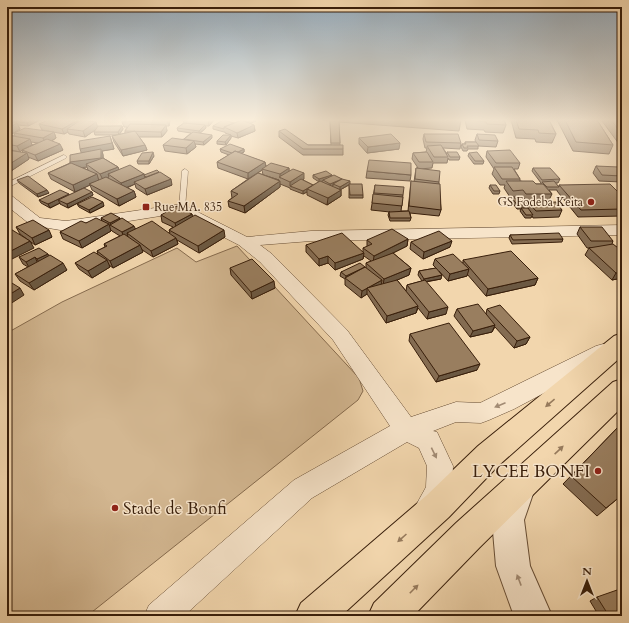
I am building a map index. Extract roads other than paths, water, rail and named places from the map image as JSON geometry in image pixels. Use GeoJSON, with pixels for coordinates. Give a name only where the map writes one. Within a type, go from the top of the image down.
{"type":"FeatureCollection","features":[{"type":"Feature","properties":{"kind":"highway"},"geometry":{"type":"LineString","coordinates":[[314,616],[438,506],[488,456],[622,342]]}},
{"type":"Feature","properties":{"kind":"highway"},"geometry":{"type":"LineString","coordinates":[[387,616],[468,535],[622,390]]}},
{"type":"Feature","properties":{"kind":"street"},"geometry":{"type":"LineString","coordinates":[[7,199],[29,225],[66,226],[182,208],[197,218],[245,242],[266,258],[340,335],[406,430],[428,440],[440,466],[439,490],[422,520]]}},
{"type":"Feature","properties":{"kind":"street"},"geometry":{"type":"LineString","coordinates":[[245,242],[312,236],[622,230]]}},
{"type":"Feature","properties":{"kind":"street"},"geometry":{"type":"LineString","coordinates":[[160,616],[303,489],[406,430],[456,412],[481,413],[506,402],[622,342]]}},
{"type":"Feature","properties":{"kind":"street"},"geometry":{"type":"LineString","coordinates":[[522,485],[508,520],[514,566],[533,616]]}},
{"type":"Feature","properties":{"kind":"lane"},"geometry":{"type":"LineString","coordinates":[[7,186],[64,157]]}},
{"type":"Feature","properties":{"kind":"lane"},"geometry":{"type":"LineString","coordinates":[[182,208],[185,171]]}},
{"type":"Feature","properties":{"kind":"place","name":"GS Fodeba Keita"},"geometry":{"type":"Point","coordinates":[591,202]}},
{"type":"Feature","properties":{"kind":"place","name":"Rue MA. 835"},"geometry":{"type":"Point","coordinates":[146,207]}},
{"type":"Feature","properties":{"kind":"place","name":"LYCEE BONFI"},"geometry":{"type":"Point","coordinates":[598,471]}},
{"type":"Feature","properties":{"kind":"place","name":"Stade de Bonfi"},"geometry":{"type":"Point","coordinates":[115,508]}}]}
